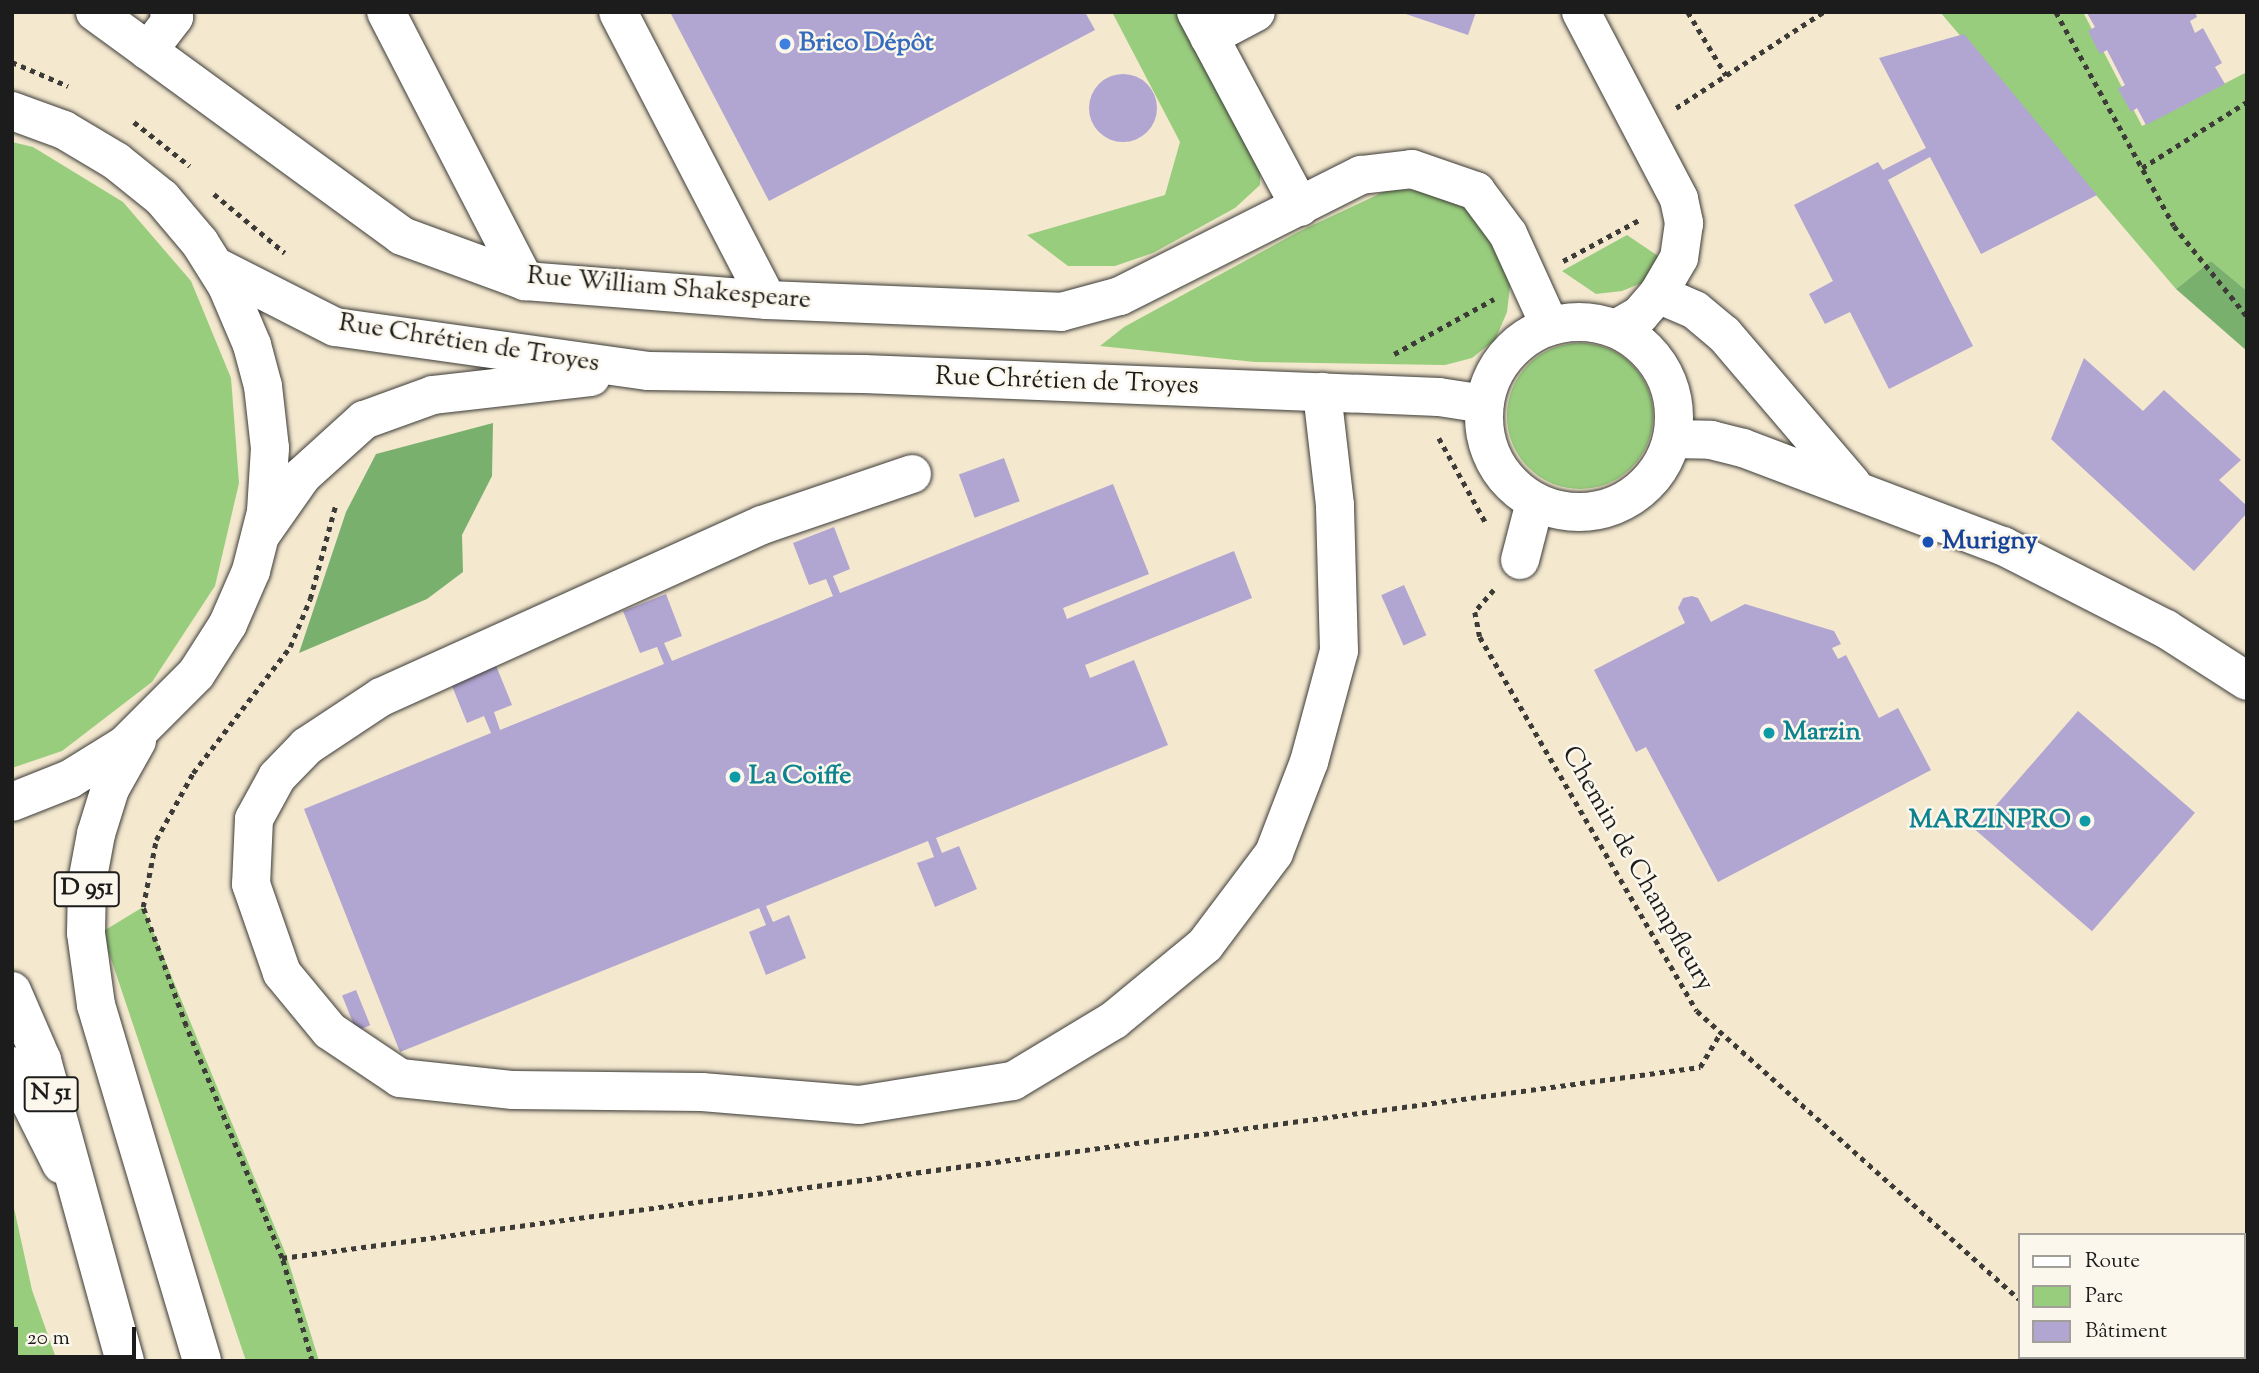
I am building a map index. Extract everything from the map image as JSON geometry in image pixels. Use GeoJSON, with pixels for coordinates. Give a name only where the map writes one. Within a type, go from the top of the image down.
{"type":"FeatureCollection","features":[{"type":"Feature","properties":{"kind":"street","name":"Rue William Shakespeare"},"geometry":{"type":"LineString","coordinates":[[95,12],[402,236],[525,281],[767,300],[1061,312],[1120,296],[1361,175],[1412,169],[1475,191],[1508,234],[1550,326]]}},
{"type":"Feature","properties":{"kind":"street"},"geometry":{"type":"LineString","coordinates":[[148,51],[174,17],[169,12]]}},
{"type":"Feature","properties":{"kind":"street"},"geometry":{"type":"LineString","coordinates":[[386,12],[525,281]]}},
{"type":"Feature","properties":{"kind":"street"},"geometry":{"type":"LineString","coordinates":[[1256,12],[1202,25],[1300,206]]}},
{"type":"Feature","properties":{"kind":"street"},"geometry":{"type":"LineString","coordinates":[[1581,12],[1679,199],[1684,223],[1679,258],[1658,294],[1640,315],[1616,328]]}},
{"type":"Feature","properties":{"kind":"street"},"geometry":{"type":"LineString","coordinates":[[625,26],[767,300]]}},
{"type":"Feature","properties":{"kind":"street"},"geometry":{"type":"LineString","coordinates":[[12,110],[73,135],[139,178],[182,219],[217,267],[246,324],[263,386],[270,470],[261,533],[244,589],[218,642],[184,690],[142,731],[70,779],[12,802]]}},
{"type":"Feature","properties":{"kind":"street","name":"Rue Chrétien de Troyes"},"geometry":{"type":"LineString","coordinates":[[217,267],[335,327],[649,371]]}},
{"type":"Feature","properties":{"kind":"street"},"geometry":{"type":"LineString","coordinates":[[1658,294],[1695,310],[1724,334],[1853,486]]}},
{"type":"Feature","properties":{"kind":"street"},"geometry":{"type":"LineString","coordinates":[[1572,322],[1616,328],[1639,342],[1658,362],[1670,386],[1675,412],[1672,439],[1655,473],[1619,504],[1572,512],[1535,502],[1511,485],[1494,461],[1485,433],[1484,404],[1506,356],[1550,326],[1572,322]]}},
{"type":"Feature","properties":{"kind":"street","name":"Rue Chrétien de Troyes"},"geometry":{"type":"LineString","coordinates":[[261,533],[302,476],[364,420],[433,395],[649,371],[863,374],[1322,392],[1438,397],[1484,404]]}},
{"type":"Feature","properties":{"kind":"street"},"geometry":{"type":"LineString","coordinates":[[912,474],[762,525],[381,697],[307,746],[277,777],[254,819],[251,884],[282,973],[330,1031],[400,1078],[513,1090],[702,1092],[859,1105],[1013,1081],[1114,1020],[1205,945],[1274,853],[1310,762],[1339,651],[1335,505],[1322,392]]}},
{"type":"Feature","properties":{"kind":"street"},"geometry":{"type":"LineString","coordinates":[[1672,439],[1711,440],[1743,448],[1853,486],[2072,578],[2166,629],[2247,681]]}},
{"type":"Feature","properties":{"kind":"street"},"geometry":{"type":"LineString","coordinates":[[1516,564],[1535,502]]}},
{"type":"Feature","properties":{"kind":"street","name":"D 951"},"geometry":{"type":"LineString","coordinates":[[142,731],[110,789],[96,834],[87,882],[86,933],[96,1005],[202,1361]]}},
{"type":"Feature","properties":{"kind":"street","name":"N 51"},"geometry":{"type":"LineString","coordinates":[[12,991],[42,1060],[125,1361]]}},
{"type":"Feature","properties":{"kind":"street"},"geometry":{"type":"LineString","coordinates":[[12,1066],[80,1201]]}},
{"type":"Feature","properties":{"kind":"path"},"geometry":{"type":"LineString","coordinates":[[1688,12],[1726,75]]}},
{"type":"Feature","properties":{"kind":"path"},"geometry":{"type":"LineString","coordinates":[[1643,130],[1823,12]]}},
{"type":"Feature","properties":{"kind":"path"},"geometry":{"type":"LineString","coordinates":[[2056,12],[2174,226],[2247,316]]}},
{"type":"Feature","properties":{"kind":"path"},"geometry":{"type":"LineString","coordinates":[[2142,168],[2247,102]]}},
{"type":"Feature","properties":{"kind":"path"},"geometry":{"type":"LineString","coordinates":[[1435,431],[1516,564]]}},
{"type":"Feature","properties":{"kind":"path","name":"Chemin de Champfleury"},"geometry":{"type":"LineString","coordinates":[[1516,564],[1475,612],[1480,637],[1697,1011],[2018,1298]]}},
{"type":"Feature","properties":{"kind":"path"},"geometry":{"type":"LineString","coordinates":[[282,1258],[1700,1067],[1721,1032]]}},
{"type":"Feature","properties":{"kind":"green space"},"geometry":{"type":"Polygon","coordinates":[[[1112,12],[1183,12],[1261,158],[1260,185],[1235,208],[1153,253],[1115,266],[1068,266],[1027,235],[1165,195],[1180,142],[1112,12]]]}},
{"type":"Feature","properties":{"kind":"green space"},"geometry":{"type":"Polygon","coordinates":[[[1940,12],[2083,12],[2142,126],[2247,72],[2247,291],[2211,261],[2176,289],[1940,12]]]}},
{"type":"Feature","properties":{"kind":"green space"},"geometry":{"type":"Polygon","coordinates":[[[12,142],[33,147],[123,202],[191,281],[231,378],[239,483],[215,586],[152,682],[62,751],[12,768],[12,142]]]}},
{"type":"Feature","properties":{"kind":"green space"},"geometry":{"type":"Polygon","coordinates":[[[1392,188],[1452,195],[1495,239],[1511,278],[1507,312],[1495,340],[1472,358],[1445,365],[1255,362],[1100,346],[1124,327],[1298,232],[1392,188]]]}},
{"type":"Feature","properties":{"kind":"green space"},"geometry":{"type":"Polygon","coordinates":[[[1627,235],[1661,258],[1649,280],[1622,291],[1596,294],[1562,271],[1627,235]]]}},
{"type":"Feature","properties":{"kind":"green space"},"geometry":{"type":"Polygon","coordinates":[[[2211,261],[2247,291],[2247,351],[2176,289],[2211,261]]]}},
{"type":"Feature","properties":{"kind":"green space"},"geometry":{"type":"Polygon","coordinates":[[[1580,343],[1608,349],[1631,365],[1647,388],[1653,416],[1647,444],[1631,467],[1608,483],[1580,489],[1552,483],[1529,467],[1513,444],[1507,416],[1513,388],[1529,365],[1552,349],[1580,343]]]}},
{"type":"Feature","properties":{"kind":"green space"},"geometry":{"type":"Polygon","coordinates":[[[493,423],[492,476],[462,535],[463,572],[427,599],[299,653],[346,512],[376,454],[493,423]]]}},
{"type":"Feature","properties":{"kind":"green space"},"geometry":{"type":"Polygon","coordinates":[[[143,907],[287,1257],[319,1361],[246,1361],[102,932],[143,907]]]}},
{"type":"Feature","properties":{"kind":"green space"},"geometry":{"type":"Polygon","coordinates":[[[12,1199],[32,1290],[57,1361],[12,1361],[12,1199]]]}},
{"type":"Feature","properties":{"kind":"building"},"geometry":{"type":"Polygon","coordinates":[[[670,12],[1085,12],[1095,30],[769,201],[670,12]]]}},
{"type":"Feature","properties":{"kind":"building"},"geometry":{"type":"Polygon","coordinates":[[[1400,12],[1476,12],[1468,35],[1400,12]]]}},
{"type":"Feature","properties":{"kind":"building"},"geometry":{"type":"Polygon","coordinates":[[[2195,12],[2197,17],[2190,21],[2195,33],[2203,28],[2222,63],[2215,67],[2225,84],[2146,125],[2137,108],[2131,112],[2118,89],[2125,85],[2107,50],[2100,54],[2088,31],[2095,27],[2087,13],[2195,12]]]}},
{"type":"Feature","properties":{"kind":"building"},"geometry":{"type":"Polygon","coordinates":[[[1964,34],[2097,195],[1981,254],[1930,157],[1888,180],[1973,346],[1889,389],[1850,312],[1825,324],[1809,294],[1833,281],[1794,205],[1878,162],[1883,170],[1926,148],[1879,58],[1964,34]]]}},
{"type":"Feature","properties":{"kind":"building"},"geometry":{"type":"Polygon","coordinates":[[[1123,74],[1136,77],[1147,84],[1154,95],[1157,108],[1154,121],[1147,132],[1136,139],[1123,142],[1110,139],[1099,132],[1092,121],[1089,108],[1092,95],[1099,84],[1110,77],[1123,74]]]}},
{"type":"Feature","properties":{"kind":"building"},"geometry":{"type":"Polygon","coordinates":[[[2084,358],[2143,411],[2164,390],[2241,460],[2219,480],[2247,506],[2247,513],[2194,571],[2051,439],[2084,358]]]}},
{"type":"Feature","properties":{"kind":"building"},"geometry":{"type":"Polygon","coordinates":[[[1004,458],[1020,501],[975,518],[959,474],[1004,458]]]}},
{"type":"Feature","properties":{"kind":"building","name":"La Coiffe"},"geometry":{"type":"Polygon","coordinates":[[[1113,484],[1149,574],[1063,608],[1067,619],[1234,551],[1252,598],[1085,665],[1090,678],[1134,660],[1168,745],[936,838],[942,853],[959,846],[977,889],[935,907],[917,863],[934,857],[928,841],[766,906],[773,922],[789,915],[806,958],[766,975],[749,932],[766,925],[759,908],[400,1052],[304,809],[491,733],[484,716],[467,723],[450,681],[495,663],[512,705],[494,712],[500,730],[664,664],[657,647],[640,653],[623,611],[666,594],[682,636],[664,643],[672,661],[833,596],[826,579],[809,585],[793,543],[834,527],[850,569],[833,576],[840,593],[1113,484]]]}},
{"type":"Feature","properties":{"kind":"building"},"geometry":{"type":"Polygon","coordinates":[[[1404,585],[1426,635],[1404,645],[1381,595],[1404,585]]]}},
{"type":"Feature","properties":{"kind":"building","name":"Marzin"},"geometry":{"type":"Polygon","coordinates":[[[1683,598],[1698,598],[1711,622],[1745,604],[1834,631],[1841,644],[1832,648],[1838,659],[1846,655],[1879,718],[1898,708],[1931,770],[1718,882],[1646,747],[1636,752],[1594,670],[1685,623],[1678,608],[1683,598]]]}},
{"type":"Feature","properties":{"kind":"building","name":"MARZINPRO"},"geometry":{"type":"Polygon","coordinates":[[[2078,711],[2195,813],[2092,931],[1975,829],[2078,711]]]}},
{"type":"Feature","properties":{"kind":"building"},"geometry":{"type":"Polygon","coordinates":[[[356,990],[370,1025],[356,1031],[342,996],[356,990]]]}},
{"type":"Feature","properties":{"kind":"place","name":"Brico Dépôt"},"geometry":{"type":"Point","coordinates":[785,44]}},
{"type":"Feature","properties":{"kind":"place","name":"Murigny"},"geometry":{"type":"Point","coordinates":[1928,542]}},
{"type":"Feature","properties":{"kind":"place","name":"Marzin"},"geometry":{"type":"Point","coordinates":[1769,733]}},
{"type":"Feature","properties":{"kind":"place","name":"La Coiffe"},"geometry":{"type":"Point","coordinates":[735,777]}},
{"type":"Feature","properties":{"kind":"place","name":"MARZINPRO"},"geometry":{"type":"Point","coordinates":[2085,821]}}]}
